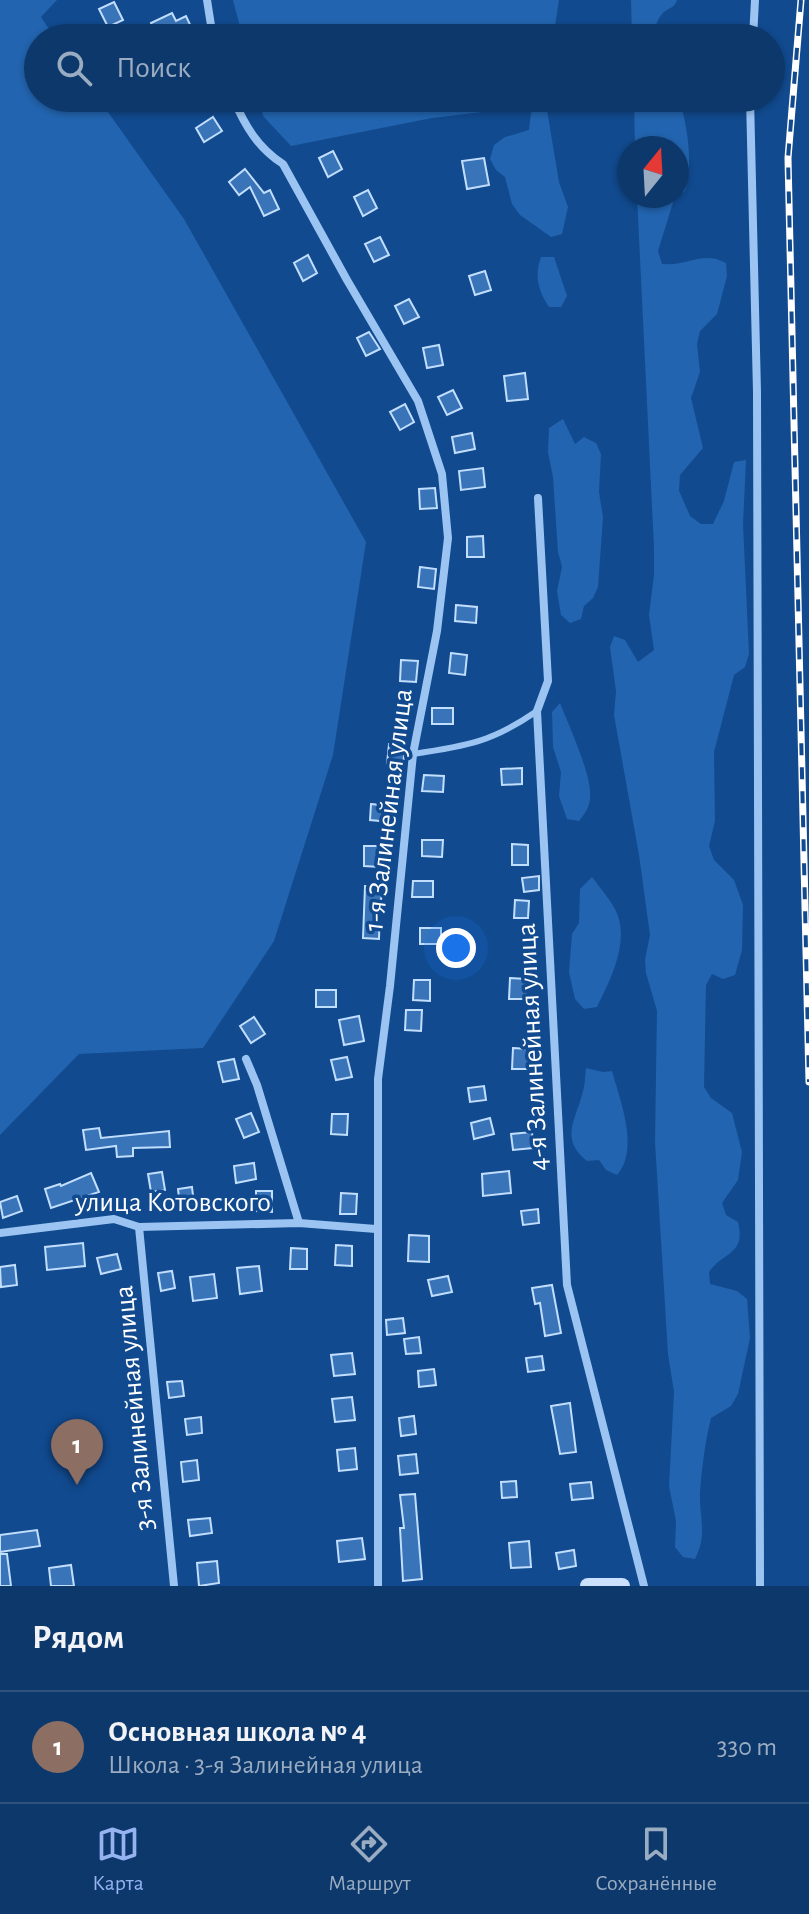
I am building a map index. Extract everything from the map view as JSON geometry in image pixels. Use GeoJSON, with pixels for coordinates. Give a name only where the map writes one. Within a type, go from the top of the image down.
{"type":"FeatureCollection","features":[{"type":"Feature","properties":{"kind":"street"},"geometry":{"type":"LineString","coordinates":[[207,0],[211,24]]}},
{"type":"Feature","properties":{"kind":"street"},"geometry":{"type":"LineString","coordinates":[[754,24],[755,0]]}},
{"type":"Feature","properties":{"kind":"street","name":"1-я Залинейная улица"},"geometry":{"type":"LineString","coordinates":[[239,112],[266,153],[283,164],[418,401],[442,474],[448,538],[437,631],[413,754],[378,1079],[378,1586]]}},
{"type":"Feature","properties":{"kind":"street"},"geometry":{"type":"LineString","coordinates":[[750,112],[757,392],[760,1586]]}},
{"type":"Feature","properties":{"kind":"street","name":"4-я Залинейная улица"},"geometry":{"type":"LineString","coordinates":[[538,498],[548,681],[537,711],[567,1285],[644,1586]]}},
{"type":"Feature","properties":{"kind":"street","name":"улица Котовского"},"geometry":{"type":"LineString","coordinates":[[246,1059],[257,1085],[299,1223]]}},
{"type":"Feature","properties":{"kind":"street","name":"улица Котовского"},"geometry":{"type":"LineString","coordinates":[[0,1233],[114,1219],[139,1227],[299,1223],[376,1229]]}},
{"type":"Feature","properties":{"kind":"street","name":"3-я Залинейная улица"},"geometry":{"type":"LineString","coordinates":[[139,1227],[174,1586]]}},
{"type":"Feature","properties":{"kind":"street"},"geometry":{"type":"LineString","coordinates":[[588,1586],[622,1586]]}},
{"type":"Feature","properties":{"kind":"lane"},"geometry":{"type":"LineString","coordinates":[[413,754],[473,745],[509,731],[537,711]]}},
{"type":"Feature","properties":{"kind":"shaded area"},"geometry":{"type":"Polygon","coordinates":[[[0,0],[57,0],[41,17],[46,24],[24,24],[24,112],[108,112],[184,219],[366,542],[333,755],[274,941],[203,1048],[79,1054],[0,1135],[0,0]]]}},
{"type":"Feature","properties":{"kind":"shaded area"},"geometry":{"type":"Polygon","coordinates":[[[233,0],[559,0],[555,24],[239,24],[233,0]]]}},
{"type":"Feature","properties":{"kind":"shaded area"},"geometry":{"type":"Polygon","coordinates":[[[631,0],[677,0],[656,24],[632,24],[631,0]]]}},
{"type":"Feature","properties":{"kind":"shaded area"},"geometry":{"type":"Polygon","coordinates":[[[262,112],[482,112],[432,118],[291,146],[262,112]]]}},
{"type":"Feature","properties":{"kind":"shaded area"},"geometry":{"type":"Polygon","coordinates":[[[547,112],[559,182],[568,207],[562,234],[551,237],[520,215],[512,204],[505,177],[496,170],[490,159],[494,145],[505,137],[529,130],[531,113],[547,112]]]}},
{"type":"Feature","properties":{"kind":"shaded area"},"geometry":{"type":"Polygon","coordinates":[[[634,112],[683,112],[687,136],[635,136],[634,112]]]}},
{"type":"Feature","properties":{"kind":"shaded area"},"geometry":{"type":"Polygon","coordinates":[[[638,208],[671,208],[658,251],[662,264],[717,259],[726,263],[727,276],[717,314],[700,331],[697,344],[700,372],[691,398],[703,448],[680,475],[679,491],[690,516],[701,524],[713,524],[724,501],[734,462],[746,460],[743,524],[749,654],[745,667],[734,675],[714,752],[715,821],[709,846],[714,860],[734,880],[743,905],[742,950],[735,975],[723,979],[712,974],[706,985],[704,1087],[711,1098],[732,1113],[742,1152],[738,1180],[722,1203],[726,1215],[738,1222],[739,1241],[732,1252],[709,1272],[710,1284],[737,1291],[747,1299],[750,1338],[738,1394],[731,1406],[711,1418],[700,1492],[702,1533],[695,1559],[683,1557],[675,1547],[676,1521],[669,1486],[674,1392],[668,1354],[655,1142],[657,1011],[646,973],[650,935],[614,715],[616,691],[610,647],[614,636],[625,640],[638,662],[654,650],[649,615],[654,548],[638,208]]]}},
{"type":"Feature","properties":{"kind":"shaded area"},"geometry":{"type":"Polygon","coordinates":[[[541,257],[554,257],[567,296],[561,307],[549,307],[542,295],[538,283],[541,257]]]}},
{"type":"Feature","properties":{"kind":"shaded area"},"geometry":{"type":"Polygon","coordinates":[[[563,419],[575,444],[584,437],[596,443],[601,454],[599,492],[603,517],[598,587],[593,598],[584,606],[581,619],[570,623],[561,615],[557,591],[562,567],[548,452],[549,428],[563,419]]]}},
{"type":"Feature","properties":{"kind":"shaded area"},"geometry":{"type":"Polygon","coordinates":[[[560,703],[580,751],[590,790],[589,805],[579,821],[567,819],[559,796],[561,772],[553,747],[552,712],[560,703]]]}},
{"type":"Feature","properties":{"kind":"shaded area"},"geometry":{"type":"Polygon","coordinates":[[[592,877],[615,909],[621,933],[613,972],[597,1007],[584,1009],[575,999],[569,972],[572,934],[579,923],[580,889],[592,877]]]}},
{"type":"Feature","properties":{"kind":"shaded area"},"geometry":{"type":"Polygon","coordinates":[[[586,1068],[612,1071],[628,1139],[624,1165],[617,1175],[606,1170],[599,1160],[587,1161],[574,1145],[573,1122],[583,1092],[586,1068]]]}},
{"type":"Feature","properties":{"kind":"building"},"geometry":{"type":"Polygon","coordinates":[[[114,2],[123,20],[106,24],[99,9],[114,2]]]}},
{"type":"Feature","properties":{"kind":"building"},"geometry":{"type":"Polygon","coordinates":[[[172,13],[176,21],[186,16],[190,24],[152,24],[172,13]]]}},
{"type":"Feature","properties":{"kind":"building"},"geometry":{"type":"Polygon","coordinates":[[[213,117],[222,131],[204,142],[196,128],[213,117]]]}},
{"type":"Feature","properties":{"kind":"building"},"geometry":{"type":"Polygon","coordinates":[[[333,151],[342,169],[328,177],[319,158],[333,151]]]}},
{"type":"Feature","properties":{"kind":"building"},"geometry":{"type":"Polygon","coordinates":[[[484,158],[489,185],[467,189],[462,161],[484,158]]]}},
{"type":"Feature","properties":{"kind":"building"},"geometry":{"type":"Polygon","coordinates":[[[245,169],[264,193],[270,190],[279,209],[264,216],[250,187],[239,195],[229,182],[245,169]]]}},
{"type":"Feature","properties":{"kind":"building"},"geometry":{"type":"Polygon","coordinates":[[[368,190],[377,208],[363,216],[354,197],[368,190]]]}},
{"type":"Feature","properties":{"kind":"building"},"geometry":{"type":"Polygon","coordinates":[[[380,237],[389,255],[374,262],[365,244],[380,237]]]}},
{"type":"Feature","properties":{"kind":"building"},"geometry":{"type":"Polygon","coordinates":[[[308,255],[317,273],[303,281],[294,263],[308,255]]]}},
{"type":"Feature","properties":{"kind":"building"},"geometry":{"type":"Polygon","coordinates":[[[485,271],[491,290],[475,295],[469,276],[485,271]]]}},
{"type":"Feature","properties":{"kind":"building"},"geometry":{"type":"Polygon","coordinates":[[[409,299],[419,317],[404,324],[395,306],[409,299]]]}},
{"type":"Feature","properties":{"kind":"building"},"geometry":{"type":"Polygon","coordinates":[[[369,332],[380,349],[366,356],[357,338],[369,332]]]}},
{"type":"Feature","properties":{"kind":"building"},"geometry":{"type":"Polygon","coordinates":[[[439,345],[443,365],[427,368],[423,348],[439,345]]]}},
{"type":"Feature","properties":{"kind":"building"},"geometry":{"type":"Polygon","coordinates":[[[525,373],[528,399],[507,401],[504,376],[525,373]]]}},
{"type":"Feature","properties":{"kind":"building"},"geometry":{"type":"Polygon","coordinates":[[[453,390],[462,408],[447,415],[438,397],[453,390]]]}},
{"type":"Feature","properties":{"kind":"building"},"geometry":{"type":"Polygon","coordinates":[[[405,404],[414,422],[400,430],[390,412],[405,404]]]}},
{"type":"Feature","properties":{"kind":"building"},"geometry":{"type":"Polygon","coordinates":[[[472,433],[475,449],[455,453],[452,437],[472,433]]]}},
{"type":"Feature","properties":{"kind":"building"},"geometry":{"type":"Polygon","coordinates":[[[483,468],[485,487],[461,490],[459,471],[483,468]]]}},
{"type":"Feature","properties":{"kind":"building"},"geometry":{"type":"Polygon","coordinates":[[[435,488],[437,508],[420,509],[419,489],[435,488]]]}},
{"type":"Feature","properties":{"kind":"building"},"geometry":{"type":"Polygon","coordinates":[[[483,536],[484,557],[467,557],[467,537],[483,536]]]}},
{"type":"Feature","properties":{"kind":"building"},"geometry":{"type":"Polygon","coordinates":[[[420,567],[436,569],[434,589],[418,587],[420,567]]]}},
{"type":"Feature","properties":{"kind":"building"},"geometry":{"type":"Polygon","coordinates":[[[456,605],[477,607],[476,623],[455,621],[456,605]]]}},
{"type":"Feature","properties":{"kind":"building"},"geometry":{"type":"Polygon","coordinates":[[[451,653],[467,655],[465,675],[449,673],[451,653]]]}},
{"type":"Feature","properties":{"kind":"building"},"geometry":{"type":"Polygon","coordinates":[[[401,660],[418,661],[416,682],[400,681],[401,660]]]}},
{"type":"Feature","properties":{"kind":"building"},"geometry":{"type":"Polygon","coordinates":[[[432,708],[453,708],[453,724],[432,724],[432,708]]]}},
{"type":"Feature","properties":{"kind":"building"},"geometry":{"type":"Polygon","coordinates":[[[389,744],[405,746],[403,766],[387,764],[389,744]]]}},
{"type":"Feature","properties":{"kind":"building"},"geometry":{"type":"Polygon","coordinates":[[[522,768],[522,784],[502,785],[501,769],[522,768]]]}},
{"type":"Feature","properties":{"kind":"building"},"geometry":{"type":"Polygon","coordinates":[[[424,775],[444,776],[443,792],[422,791],[424,775]]]}},
{"type":"Feature","properties":{"kind":"building"},"geometry":{"type":"Polygon","coordinates":[[[371,804],[391,806],[390,822],[370,820],[371,804]]]}},
{"type":"Feature","properties":{"kind":"building"},"geometry":{"type":"Polygon","coordinates":[[[422,840],[443,840],[442,857],[422,856],[422,840]]]}},
{"type":"Feature","properties":{"kind":"building"},"geometry":{"type":"Polygon","coordinates":[[[512,844],[528,845],[528,865],[512,865],[512,844]]]}},
{"type":"Feature","properties":{"kind":"building"},"geometry":{"type":"Polygon","coordinates":[[[364,846],[381,846],[380,867],[364,866],[364,846]]]}},
{"type":"Feature","properties":{"kind":"building"},"geometry":{"type":"Polygon","coordinates":[[[539,876],[539,890],[524,892],[522,878],[539,876]]]}},
{"type":"Feature","properties":{"kind":"building"},"geometry":{"type":"Polygon","coordinates":[[[413,881],[433,881],[433,897],[412,897],[413,881]]]}},
{"type":"Feature","properties":{"kind":"building"},"geometry":{"type":"Polygon","coordinates":[[[365,886],[384,888],[380,903],[379,939],[363,938],[365,886]]]}},
{"type":"Feature","properties":{"kind":"building"},"geometry":{"type":"Polygon","coordinates":[[[515,900],[529,901],[528,918],[514,918],[515,900]]]}},
{"type":"Feature","properties":{"kind":"building"},"geometry":{"type":"Polygon","coordinates":[[[420,928],[441,928],[441,944],[420,944],[420,928]]]}},
{"type":"Feature","properties":{"kind":"building"},"geometry":{"type":"Polygon","coordinates":[[[510,978],[526,979],[525,999],[509,999],[510,978]]]}},
{"type":"Feature","properties":{"kind":"building"},"geometry":{"type":"Polygon","coordinates":[[[414,980],[430,980],[430,1001],[413,1000],[414,980]]]}},
{"type":"Feature","properties":{"kind":"building"},"geometry":{"type":"Polygon","coordinates":[[[316,990],[336,990],[336,1007],[316,1007],[316,990]]]}},
{"type":"Feature","properties":{"kind":"building"},"geometry":{"type":"Polygon","coordinates":[[[406,1010],[422,1010],[421,1031],[405,1030],[406,1010]]]}},
{"type":"Feature","properties":{"kind":"building"},"geometry":{"type":"Polygon","coordinates":[[[359,1016],[364,1041],[344,1045],[339,1020],[359,1016]]]}},
{"type":"Feature","properties":{"kind":"building"},"geometry":{"type":"Polygon","coordinates":[[[254,1017],[265,1034],[251,1043],[240,1026],[254,1017]]]}},
{"type":"Feature","properties":{"kind":"building"},"geometry":{"type":"Polygon","coordinates":[[[513,1048],[529,1049],[528,1069],[512,1069],[513,1048]]]}},
{"type":"Feature","properties":{"kind":"building"},"geometry":{"type":"Polygon","coordinates":[[[347,1057],[352,1077],[336,1080],[331,1060],[347,1057]]]}},
{"type":"Feature","properties":{"kind":"building"},"geometry":{"type":"Polygon","coordinates":[[[234,1059],[239,1079],[223,1082],[218,1062],[234,1059]]]}},
{"type":"Feature","properties":{"kind":"building"},"geometry":{"type":"Polygon","coordinates":[[[484,1086],[486,1100],[470,1102],[468,1088],[484,1086]]]}},
{"type":"Feature","properties":{"kind":"building"},"geometry":{"type":"Polygon","coordinates":[[[251,1113],[259,1132],[244,1138],[236,1119],[251,1113]]]}},
{"type":"Feature","properties":{"kind":"building"},"geometry":{"type":"Polygon","coordinates":[[[332,1114],[348,1114],[347,1135],[331,1134],[332,1114]]]}},
{"type":"Feature","properties":{"kind":"building"},"geometry":{"type":"Polygon","coordinates":[[[490,1118],[494,1134],[474,1139],[471,1123],[490,1118]]]}},
{"type":"Feature","properties":{"kind":"building"},"geometry":{"type":"Polygon","coordinates":[[[99,1128],[101,1138],[169,1131],[170,1147],[133,1148],[133,1156],[117,1157],[116,1146],[86,1150],[83,1130],[99,1128]]]}},
{"type":"Feature","properties":{"kind":"building"},"geometry":{"type":"Polygon","coordinates":[[[532,1132],[533,1148],[513,1150],[511,1134],[532,1132]]]}},
{"type":"Feature","properties":{"kind":"building"},"geometry":{"type":"Polygon","coordinates":[[[254,1163],[256,1179],[236,1183],[234,1166],[254,1163]]]}},
{"type":"Feature","properties":{"kind":"building"},"geometry":{"type":"Polygon","coordinates":[[[509,1171],[511,1193],[483,1196],[482,1174],[509,1171]]]}},
{"type":"Feature","properties":{"kind":"building"},"geometry":{"type":"Polygon","coordinates":[[[162,1172],[165,1190],[151,1192],[148,1174],[162,1172]]]}},
{"type":"Feature","properties":{"kind":"building"},"geometry":{"type":"Polygon","coordinates":[[[91,1173],[99,1192],[51,1208],[45,1189],[61,1186],[91,1173]]]}},
{"type":"Feature","properties":{"kind":"building"},"geometry":{"type":"Polygon","coordinates":[[[192,1187],[194,1204],[180,1207],[178,1189],[192,1187]]]}},
{"type":"Feature","properties":{"kind":"building"},"geometry":{"type":"Polygon","coordinates":[[[256,1191],[272,1191],[272,1212],[256,1211],[256,1191]]]}},
{"type":"Feature","properties":{"kind":"building"},"geometry":{"type":"Polygon","coordinates":[[[341,1193],[357,1194],[356,1214],[340,1214],[341,1193]]]}},
{"type":"Feature","properties":{"kind":"building"},"geometry":{"type":"Polygon","coordinates":[[[17,1196],[22,1211],[3,1218],[0,1202],[17,1196]]]}},
{"type":"Feature","properties":{"kind":"building"},"geometry":{"type":"Polygon","coordinates":[[[538,1209],[539,1223],[523,1225],[521,1211],[538,1209]]]}},
{"type":"Feature","properties":{"kind":"building"},"geometry":{"type":"Polygon","coordinates":[[[409,1235],[429,1236],[429,1262],[408,1261],[409,1235]]]}},
{"type":"Feature","properties":{"kind":"building"},"geometry":{"type":"Polygon","coordinates":[[[83,1243],[85,1266],[47,1270],[45,1247],[83,1243]]]}},
{"type":"Feature","properties":{"kind":"building"},"geometry":{"type":"Polygon","coordinates":[[[336,1245],[352,1246],[352,1266],[335,1265],[336,1245]]]}},
{"type":"Feature","properties":{"kind":"building"},"geometry":{"type":"Polygon","coordinates":[[[291,1248],[307,1249],[307,1269],[290,1269],[291,1248]]]}},
{"type":"Feature","properties":{"kind":"building"},"geometry":{"type":"Polygon","coordinates":[[[117,1254],[121,1269],[101,1274],[97,1258],[117,1254]]]}},
{"type":"Feature","properties":{"kind":"building"},"geometry":{"type":"Polygon","coordinates":[[[15,1265],[17,1285],[1,1287],[0,1267],[15,1265]]]}},
{"type":"Feature","properties":{"kind":"building"},"geometry":{"type":"Polygon","coordinates":[[[259,1266],[262,1291],[240,1294],[237,1268],[259,1266]]]}},
{"type":"Feature","properties":{"kind":"building"},"geometry":{"type":"Polygon","coordinates":[[[172,1271],[175,1288],[161,1291],[158,1273],[172,1271]]]}},
{"type":"Feature","properties":{"kind":"building"},"geometry":{"type":"Polygon","coordinates":[[[214,1274],[217,1298],[193,1301],[190,1277],[214,1274]]]}},
{"type":"Feature","properties":{"kind":"building"},"geometry":{"type":"Polygon","coordinates":[[[448,1276],[452,1292],[432,1296],[428,1280],[448,1276]]]}},
{"type":"Feature","properties":{"kind":"building"},"geometry":{"type":"Polygon","coordinates":[[[552,1285],[561,1333],[545,1336],[540,1303],[535,1304],[532,1288],[552,1285]]]}},
{"type":"Feature","properties":{"kind":"building"},"geometry":{"type":"Polygon","coordinates":[[[403,1318],[405,1333],[387,1335],[386,1320],[403,1318]]]}},
{"type":"Feature","properties":{"kind":"building"},"geometry":{"type":"Polygon","coordinates":[[[419,1337],[421,1353],[406,1354],[404,1339],[419,1337]]]}},
{"type":"Feature","properties":{"kind":"building"},"geometry":{"type":"Polygon","coordinates":[[[352,1353],[355,1374],[334,1376],[331,1355],[352,1353]]]}},
{"type":"Feature","properties":{"kind":"building"},"geometry":{"type":"Polygon","coordinates":[[[542,1356],[544,1370],[528,1372],[526,1358],[542,1356]]]}},
{"type":"Feature","properties":{"kind":"building"},"geometry":{"type":"Polygon","coordinates":[[[434,1369],[436,1385],[419,1387],[418,1371],[434,1369]]]}},
{"type":"Feature","properties":{"kind":"building"},"geometry":{"type":"Polygon","coordinates":[[[182,1381],[184,1396],[169,1398],[167,1382],[182,1381]]]}},
{"type":"Feature","properties":{"kind":"building"},"geometry":{"type":"Polygon","coordinates":[[[352,1397],[355,1420],[335,1422],[332,1399],[352,1397]]]}},
{"type":"Feature","properties":{"kind":"building"},"geometry":{"type":"Polygon","coordinates":[[[570,1403],[576,1452],[560,1454],[551,1406],[570,1403]]]}},
{"type":"Feature","properties":{"kind":"building"},"geometry":{"type":"Polygon","coordinates":[[[414,1416],[416,1434],[401,1436],[399,1418],[414,1416]]]}},
{"type":"Feature","properties":{"kind":"building"},"geometry":{"type":"Polygon","coordinates":[[[201,1417],[202,1433],[187,1435],[185,1419],[201,1417]]]}},
{"type":"Feature","properties":{"kind":"building"},"geometry":{"type":"Polygon","coordinates":[[[355,1448],[357,1469],[339,1471],[337,1450],[355,1448]]]}},
{"type":"Feature","properties":{"kind":"building"},"geometry":{"type":"Polygon","coordinates":[[[416,1454],[418,1473],[400,1475],[398,1456],[416,1454]]]}},
{"type":"Feature","properties":{"kind":"building"},"geometry":{"type":"Polygon","coordinates":[[[197,1460],[199,1480],[183,1482],[181,1462],[197,1460]]]}},
{"type":"Feature","properties":{"kind":"building"},"geometry":{"type":"Polygon","coordinates":[[[516,1481],[517,1497],[502,1498],[501,1482],[516,1481]]]}},
{"type":"Feature","properties":{"kind":"building"},"geometry":{"type":"Polygon","coordinates":[[[591,1482],[593,1498],[572,1500],[570,1484],[591,1482]]]}},
{"type":"Feature","properties":{"kind":"building"},"geometry":{"type":"Polygon","coordinates":[[[415,1494],[422,1579],[403,1581],[400,1528],[404,1528],[400,1495],[415,1494]]]}},
{"type":"Feature","properties":{"kind":"building"},"geometry":{"type":"Polygon","coordinates":[[[210,1518],[212,1533],[190,1536],[188,1520],[210,1518]]]}},
{"type":"Feature","properties":{"kind":"building"},"geometry":{"type":"Polygon","coordinates":[[[37,1530],[40,1546],[0,1552],[0,1535],[37,1530]]]}},
{"type":"Feature","properties":{"kind":"building"},"geometry":{"type":"Polygon","coordinates":[[[362,1538],[365,1559],[339,1562],[337,1541],[362,1538]]]}},
{"type":"Feature","properties":{"kind":"building"},"geometry":{"type":"Polygon","coordinates":[[[529,1541],[531,1567],[511,1568],[509,1543],[529,1541]]]}},
{"type":"Feature","properties":{"kind":"building"},"geometry":{"type":"Polygon","coordinates":[[[574,1550],[576,1566],[559,1569],[556,1553],[574,1550]]]}},
{"type":"Feature","properties":{"kind":"building"},"geometry":{"type":"Polygon","coordinates":[[[0,1554],[7,1554],[11,1586],[0,1586],[0,1554]]]}},
{"type":"Feature","properties":{"kind":"building"},"geometry":{"type":"Polygon","coordinates":[[[217,1561],[219,1583],[199,1586],[197,1563],[217,1561]]]}},
{"type":"Feature","properties":{"kind":"building"},"geometry":{"type":"Polygon","coordinates":[[[71,1565],[74,1586],[51,1586],[49,1568],[71,1565]]]}},
{"type":"Feature","properties":{"kind":"railway"},"geometry":{"type":"LineString","coordinates":[[801,0],[788,158],[809,1082]]}},
{"type":"Feature","properties":{"kind":"place","name":"Основная школа № 4"},"geometry":{"type":"Point","coordinates":[77,1485]}}]}
